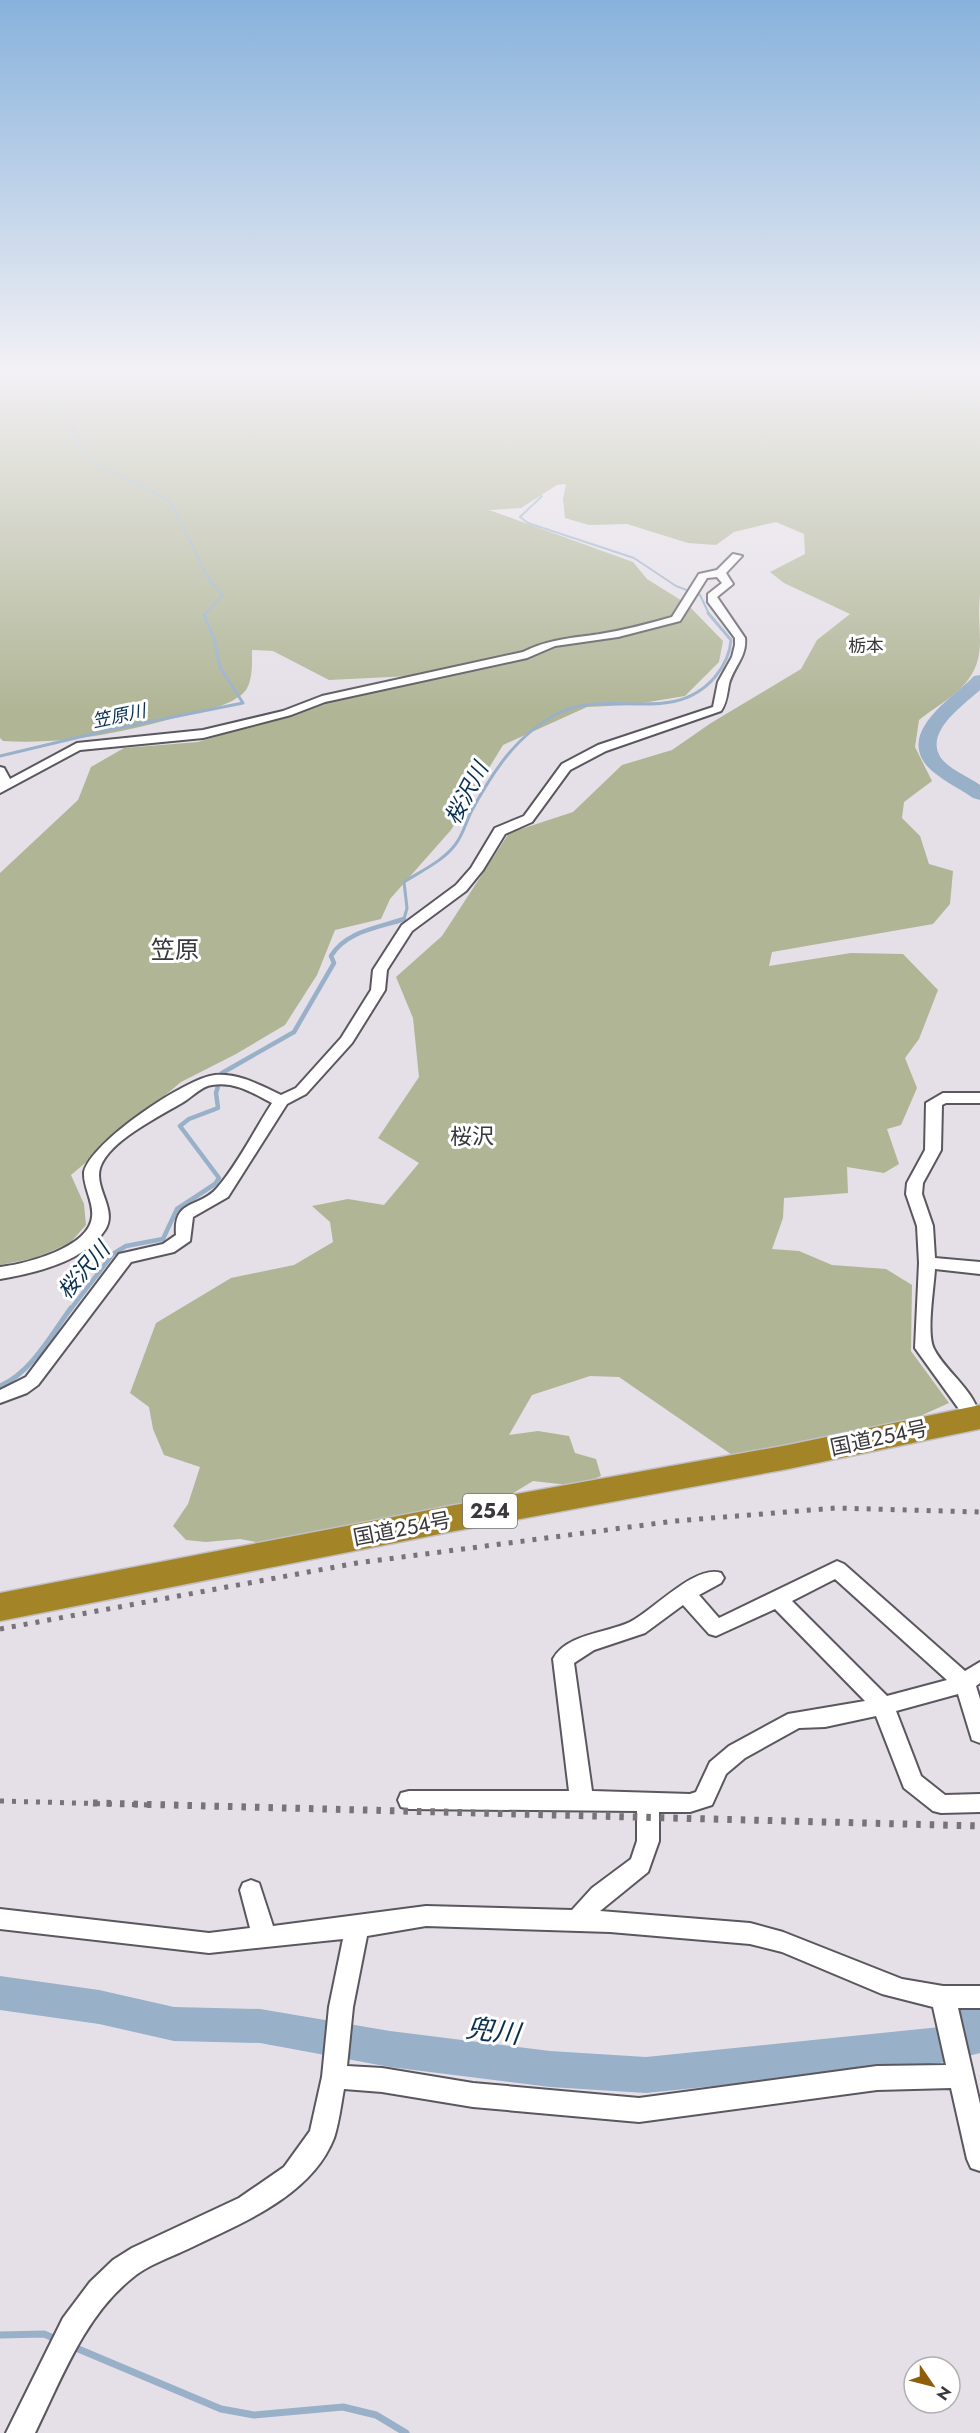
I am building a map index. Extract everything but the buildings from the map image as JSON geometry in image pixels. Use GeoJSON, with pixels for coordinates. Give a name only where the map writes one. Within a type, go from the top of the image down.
{"type":"FeatureCollection","features":[{"type":"Feature","properties":{"kind":"highway","name":"国道254号"},"geometry":{"type":"LineString","coordinates":[[0,1607],[455,1518],[789,1457],[978,1417]]}},
{"type":"Feature","properties":{"kind":"street"},"geometry":{"type":"LineString","coordinates":[[0,771],[3,788],[76,747],[203,734],[252,723],[322,699],[368,687],[527,655],[549,643],[595,638],[657,625],[676,619],[703,576],[720,573],[737,556]]}},
{"type":"Feature","properties":{"kind":"street"},"geometry":{"type":"LineString","coordinates":[[0,1397],[21,1389],[32,1381],[125,1257],[168,1248],[184,1237],[183,1221],[186,1214],[215,1198],[229,1185],[246,1152],[281,1101],[301,1091],[311,1082],[347,1040],[378,990],[380,970],[407,928],[461,888],[500,831],[528,819],[566,767],[602,748],[717,709],[723,700],[724,682],[740,655],[741,644],[740,638],[713,602],[712,596],[728,584],[720,573]]}},
{"type":"Feature","properties":{"kind":"street"},"geometry":{"type":"LineString","coordinates":[[0,1273],[36,1266],[56,1259],[78,1246],[96,1230],[101,1218],[92,1175],[93,1167],[102,1155],[128,1131],[210,1080],[228,1078],[281,1101]]}},
{"type":"Feature","properties":{"kind":"street"},"geometry":{"type":"LineString","coordinates":[[978,1417],[924,1348],[923,1322],[927,1263],[925,1226],[914,1194],[915,1183],[933,1150],[934,1103],[943,1098],[980,1098]]}},
{"type":"Feature","properties":{"kind":"street"},"geometry":{"type":"LineString","coordinates":[[927,1263],[980,1268]]}},
{"type":"Feature","properties":{"kind":"street"},"geometry":{"type":"LineString","coordinates":[[685,1593],[716,1628],[837,1569],[972,1677],[980,1734]]}},
{"type":"Feature","properties":{"kind":"street"},"geometry":{"type":"LineString","coordinates":[[586,1800],[580,1790],[563,1659],[587,1644],[638,1627],[685,1593],[714,1578]]}},
{"type":"Feature","properties":{"kind":"street"},"geometry":{"type":"LineString","coordinates":[[778,1599],[884,1706],[912,1782],[941,1804],[980,1803]]}},
{"type":"Feature","properties":{"kind":"street"},"geometry":{"type":"LineString","coordinates":[[410,1800],[586,1800],[690,1803],[704,1798],[718,1768],[725,1762],[738,1752],[796,1720],[825,1719],[884,1706],[972,1677]]}},
{"type":"Feature","properties":{"kind":"street"},"geometry":{"type":"LineString","coordinates":[[577,1921],[600,1895],[640,1865],[648,1841],[648,1802]]}},
{"type":"Feature","properties":{"kind":"street"},"geometry":{"type":"LineString","coordinates":[[252,1890],[264,1937]]}},
{"type":"Feature","properties":{"kind":"street"},"geometry":{"type":"LineString","coordinates":[[0,1919],[209,1943],[357,1927],[426,1916],[467,1915],[751,1932],[786,1942],[865,1977],[943,2002],[976,1996]]}},
{"type":"Feature","properties":{"kind":"street"},"geometry":{"type":"LineString","coordinates":[[20,2433],[73,2328],[99,2291],[122,2269],[141,2257],[248,2207],[293,2176],[322,2136],[335,2070],[341,2007],[357,1927]]}},
{"type":"Feature","properties":{"kind":"street"},"geometry":{"type":"LineString","coordinates":[[943,2002],[980,2158]]}},
{"type":"Feature","properties":{"kind":"street"},"geometry":{"type":"LineString","coordinates":[[335,2070],[485,2097],[639,2110],[877,2078],[958,2071]]}},
{"type":"Feature","properties":{"kind":"green space"},"geometry":{"type":"Polygon","coordinates":[[[0,486],[556,486],[521,508],[489,510],[633,562],[647,579],[687,604],[723,641],[719,662],[685,696],[630,705],[587,707],[503,745],[451,830],[390,899],[381,919],[335,930],[317,975],[285,1025],[236,1054],[181,1082],[71,1175],[84,1204],[86,1225],[70,1243],[35,1258],[0,1265],[0,873],[78,800],[91,767],[124,748],[198,742],[411,676],[329,680],[273,651],[252,650],[251,676],[246,690],[221,706],[145,726],[75,739],[27,742],[3,741],[0,738],[0,486]]]}},
{"type":"Feature","properties":{"kind":"green space"},"geometry":{"type":"Polygon","coordinates":[[[566,486],[980,486],[979,657],[968,680],[951,697],[919,720],[915,747],[932,781],[904,802],[902,818],[920,836],[929,864],[953,871],[950,904],[933,924],[772,952],[769,966],[851,953],[903,954],[938,990],[919,1039],[905,1058],[917,1088],[901,1125],[887,1129],[899,1164],[884,1173],[847,1167],[848,1193],[784,1198],[783,1218],[772,1249],[799,1251],[832,1265],[886,1269],[912,1285],[911,1351],[949,1403],[918,1417],[797,1442],[738,1459],[619,1377],[590,1376],[532,1395],[509,1435],[538,1431],[569,1436],[575,1453],[596,1459],[601,1476],[577,1486],[533,1481],[500,1501],[395,1516],[266,1544],[240,1539],[206,1542],[186,1540],[173,1526],[188,1504],[200,1467],[164,1455],[153,1429],[149,1407],[130,1393],[156,1323],[231,1278],[294,1265],[333,1242],[330,1222],[312,1206],[348,1199],[384,1205],[419,1163],[378,1138],[419,1077],[413,1018],[396,977],[442,936],[509,833],[573,812],[622,765],[672,750],[711,723],[801,669],[817,640],[850,614],[784,583],[770,572],[805,554],[804,534],[776,522],[734,532],[716,545],[688,543],[627,524],[589,525],[565,518],[563,499],[566,486]]]}},
{"type":"Feature","properties":{"kind":"waterway"},"geometry":{"type":"LineString","coordinates":[[141,486],[171,503],[209,580],[223,595],[205,614]]}},
{"type":"Feature","properties":{"kind":"waterway","name":"桜沢川"},"geometry":{"type":"LineString","coordinates":[[542,496],[520,517],[528,523],[634,558],[676,586],[700,595],[709,614]]}},
{"type":"Feature","properties":{"kind":"waterway","name":"桜沢川"},"geometry":{"type":"LineString","coordinates":[[404,919],[407,908],[404,882],[450,851],[497,769],[506,756],[529,733],[557,714],[577,707],[598,704],[660,704],[680,700],[698,692],[715,677],[726,660],[731,640],[708,613]]}},
{"type":"Feature","properties":{"kind":"waterway","name":"笠原川"},"geometry":{"type":"LineString","coordinates":[[0,756],[113,729],[243,703],[220,667],[214,639],[205,614]]}},
{"type":"Feature","properties":{"kind":"waterway"},"geometry":{"type":"LineString","coordinates":[[980,680],[937,719],[929,743],[930,756],[936,764],[980,794]]}},
{"type":"Feature","properties":{"kind":"waterway","name":"桜沢川"},"geometry":{"type":"LineString","coordinates":[[70,1310],[113,1254],[126,1246],[163,1239],[177,1209],[215,1184],[219,1178],[180,1126],[189,1119],[218,1108],[216,1093],[222,1073],[294,1032],[334,963],[331,956],[345,941],[363,932],[404,919]]}},
{"type":"Feature","properties":{"kind":"waterway","name":"桜沢川"},"geometry":{"type":"LineString","coordinates":[[400,921],[404,919]]}},
{"type":"Feature","properties":{"kind":"waterway","name":"桜沢川"},"geometry":{"type":"LineString","coordinates":[[0,1386],[31,1363],[71,1308]]}},
{"type":"Feature","properties":{"kind":"waterway","name":"兜川"},"geometry":{"type":"LineString","coordinates":[[0,1993],[99,2007],[174,2024],[260,2026],[390,2049],[550,2069],[646,2075],[940,2045],[980,2036]]}},
{"type":"Feature","properties":{"kind":"waterway"},"geometry":{"type":"LineString","coordinates":[[978,2036],[977,2012],[980,2008]]}},
{"type":"Feature","properties":{"kind":"waterway"},"geometry":{"type":"LineString","coordinates":[[0,2335],[44,2334],[58,2340]]}},
{"type":"Feature","properties":{"kind":"waterway"},"geometry":{"type":"LineString","coordinates":[[76,2348],[221,2409],[254,2415],[343,2407],[376,2415],[406,2433]]}},
{"type":"Feature","properties":{"kind":"railway"},"geometry":{"type":"LineString","coordinates":[[0,1629],[357,1563],[675,1521],[836,1508],[980,1512]]}},
{"type":"Feature","properties":{"kind":"railway"},"geometry":{"type":"LineString","coordinates":[[0,1801],[152,1805]]}},
{"type":"Feature","properties":{"kind":"railway"},"geometry":{"type":"LineString","coordinates":[[93,1803],[980,1826]]}},
{"type":"Feature","properties":{"kind":"district","name":"栃本"},"geometry":{"type":"Point","coordinates":[866,646]}},
{"type":"Feature","properties":{"kind":"district","name":"笠原"},"geometry":{"type":"Point","coordinates":[175,950]}},
{"type":"Feature","properties":{"kind":"district","name":"桜沢"},"geometry":{"type":"Point","coordinates":[472,1136]}}]}
